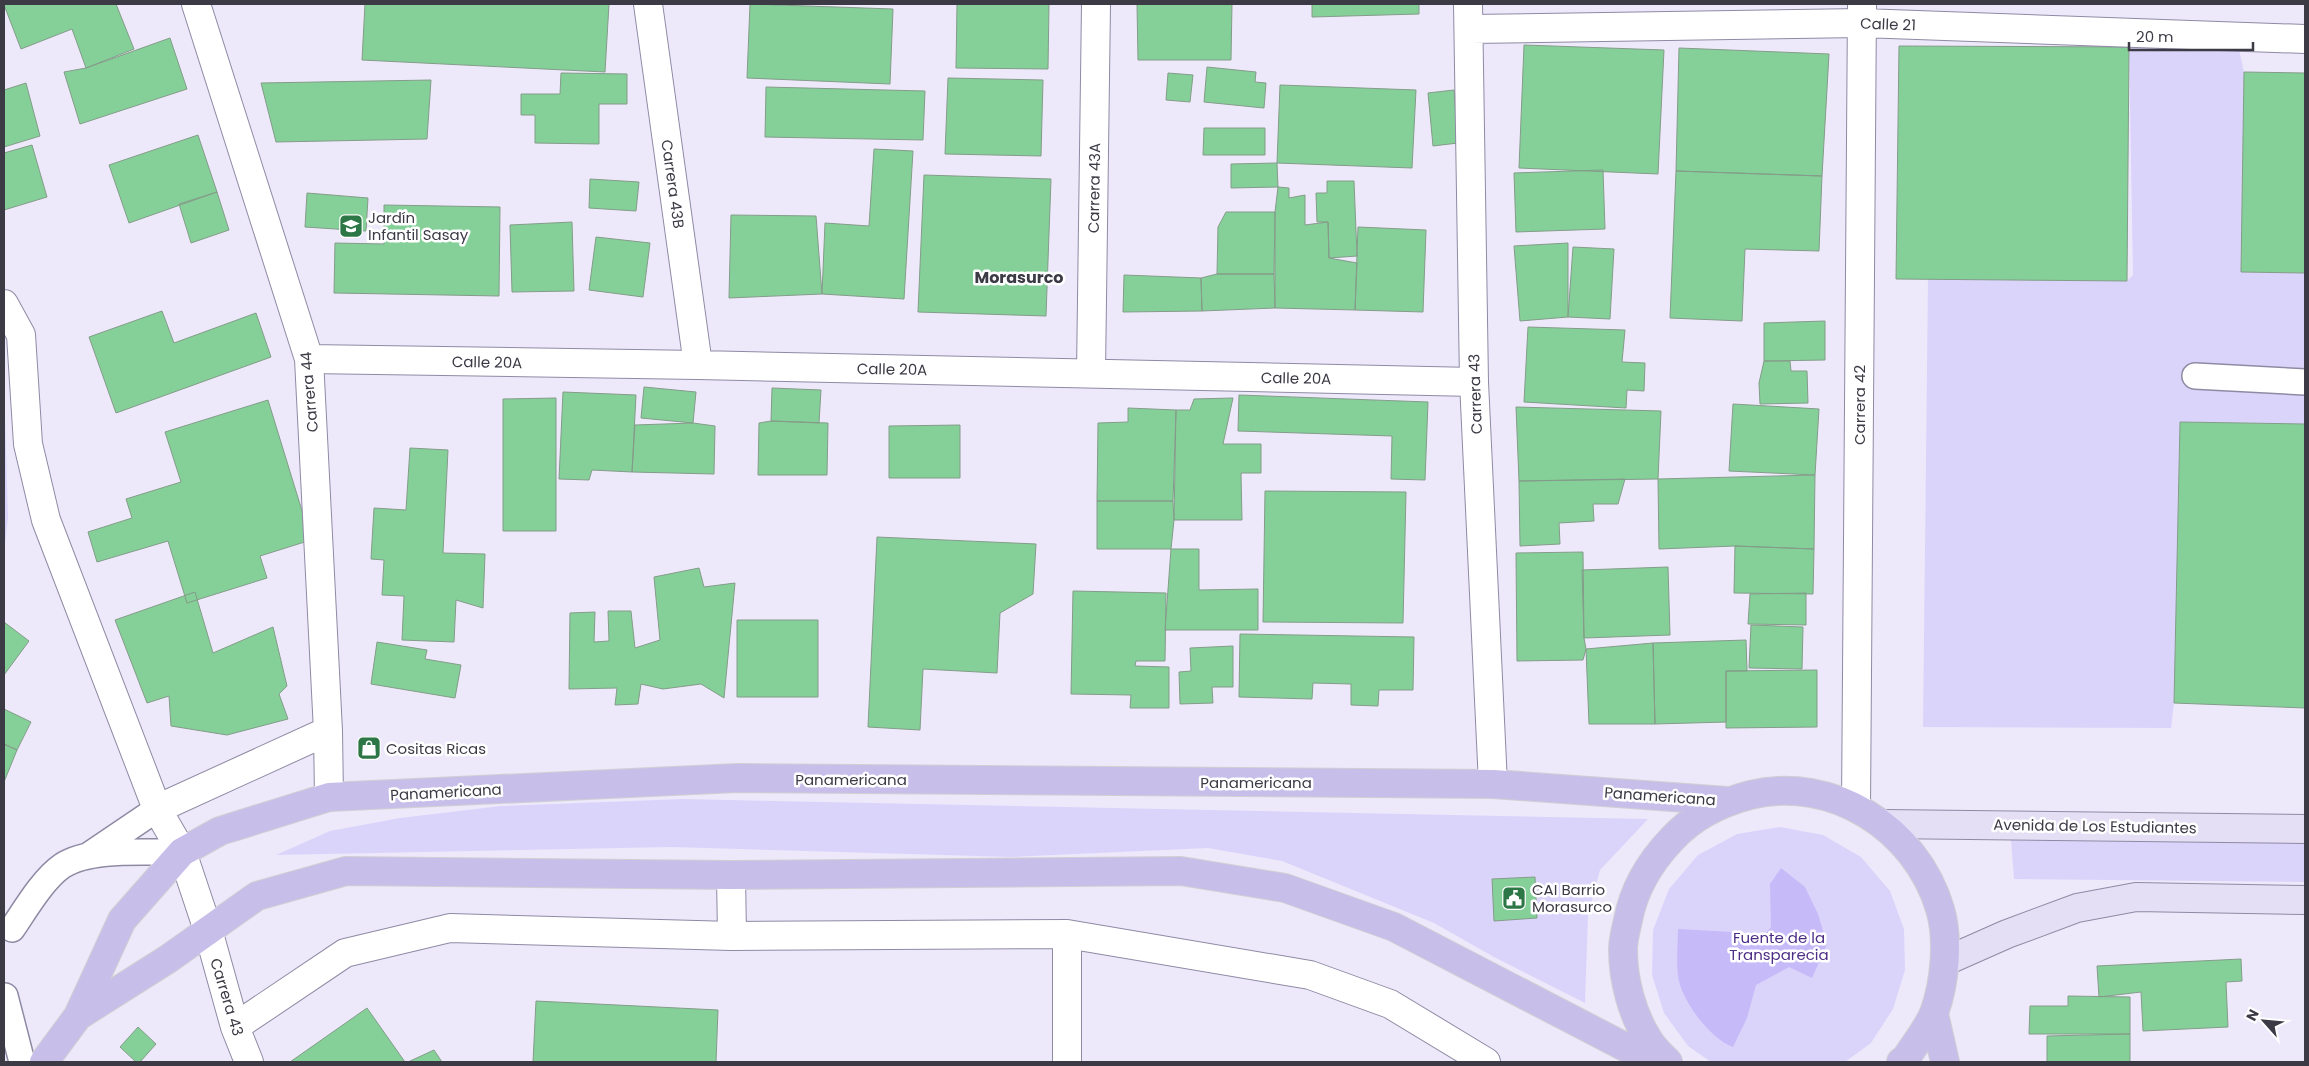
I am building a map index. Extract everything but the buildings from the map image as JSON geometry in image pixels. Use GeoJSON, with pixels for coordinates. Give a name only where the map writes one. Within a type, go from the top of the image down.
{"type":"FeatureCollection","features":[{"type":"Feature","properties":{"kind":"main road","name":"Panamericana"},"geometry":{"type":"LineString","coordinates":[[44,1062],[78,1016],[122,920],[182,852],[220,831],[329,797],[737,778],[1493,784],[1727,801]]}},
{"type":"Feature","properties":{"kind":"main road"},"geometry":{"type":"LineString","coordinates":[[1668,1062],[1648,1040],[1629,996],[1623,949],[1631,902],[1652,859],[1685,825],[1727,801],[1770,790],[1814,792],[1856,806],[1884,824],[1919,862],[1923,870],[1940,909],[1946,961],[1934,1014],[1906,1058],[1901,1062]]}},
{"type":"Feature","properties":{"kind":"main road","name":"Avenida de Los Estudiantes"},"geometry":{"type":"LineString","coordinates":[[1884,824],[2305,830]]}},
{"type":"Feature","properties":{"kind":"main road","name":"Panamericana"},"geometry":{"type":"LineString","coordinates":[[78,1016],[168,959],[257,896],[346,871],[731,875],[1181,871],[1285,888],[1394,927],[1654,1062]]}},
{"type":"Feature","properties":{"kind":"main road"},"geometry":{"type":"LineString","coordinates":[[1946,961],[2007,934],[2077,908],[2136,897],[2305,900]]}},
{"type":"Feature","properties":{"kind":"main road"},"geometry":{"type":"LineString","coordinates":[[1934,1014],[1945,1062]]}},
{"type":"Feature","properties":{"kind":"street","name":"Carrera 44"},"geometry":{"type":"LineString","coordinates":[[196,4],[309,359],[328,731],[329,797]]}},
{"type":"Feature","properties":{"kind":"street","name":"Carrera 43B"},"geometry":{"type":"LineString","coordinates":[[648,4],[698,365]]}},
{"type":"Feature","properties":{"kind":"street","name":"Carrera 43A"},"geometry":{"type":"LineString","coordinates":[[1091,373],[1096,4]]}},
{"type":"Feature","properties":{"kind":"street","name":"Calle 21"},"geometry":{"type":"LineString","coordinates":[[1469,16],[1862,13],[2305,38]]}},
{"type":"Feature","properties":{"kind":"street","name":"Carrera 42"},"geometry":{"type":"LineString","coordinates":[[1856,806],[1862,13]]}},
{"type":"Feature","properties":{"kind":"street","name":"Carrera 43"},"geometry":{"type":"LineString","coordinates":[[1469,16],[1474,382],[1493,784]]}},
{"type":"Feature","properties":{"kind":"street","name":"Carrera 43"},"geometry":{"type":"LineString","coordinates":[[4,304],[21,335],[28,444],[46,520],[157,809],[182,852],[208,930],[234,1027],[249,1062]]}},
{"type":"Feature","properties":{"kind":"street","name":"Calle 20A"},"geometry":{"type":"LineString","coordinates":[[309,359],[698,365],[1474,382]]}},
{"type":"Feature","properties":{"kind":"street"},"geometry":{"type":"LineString","coordinates":[[157,809],[328,731]]}},
{"type":"Feature","properties":{"kind":"street"},"geometry":{"type":"LineString","coordinates":[[731,875],[732,936]]}},
{"type":"Feature","properties":{"kind":"street"},"geometry":{"type":"LineString","coordinates":[[234,1027],[345,953],[450,928],[732,936],[1067,934],[1310,975],[1390,1004],[1486,1062]]}},
{"type":"Feature","properties":{"kind":"street"},"geometry":{"type":"LineString","coordinates":[[1067,934],[1067,1062]]}},
{"type":"Feature","properties":{"kind":"lane"},"geometry":{"type":"LineString","coordinates":[[2195,376],[2305,382]]}},
{"type":"Feature","properties":{"kind":"lane"},"geometry":{"type":"LineString","coordinates":[[12,929],[41,889],[61,866],[89,855],[157,809]]}},
{"type":"Feature","properties":{"kind":"lane"},"geometry":{"type":"LineString","coordinates":[[89,855],[182,852]]}},
{"type":"Feature","properties":{"kind":"lane"},"geometry":{"type":"LineString","coordinates":[[5,996],[22,1062]]}},
{"type":"Feature","properties":{"kind":"green space"},"geometry":{"type":"Polygon","coordinates":[[[2238,45],[2244,72],[2241,272],[2305,273],[2305,424],[2180,422],[2174,703],[2171,728],[1923,727],[1928,278],[2127,281],[2133,275],[2129,47],[2238,45]]]}},
{"type":"Feature","properties":{"kind":"green space"},"geometry":{"type":"Polygon","coordinates":[[[4,383],[8,518],[4,552],[4,383]]]}},
{"type":"Feature","properties":{"kind":"green space"},"geometry":{"type":"Polygon","coordinates":[[[683,799],[1648,819],[1600,870],[1588,915],[1585,1003],[1494,957],[1434,923],[1282,861],[1208,848],[1011,857],[671,847],[276,855],[330,831],[400,818],[501,806],[683,799]]]}},
{"type":"Feature","properties":{"kind":"green space","name":"Fuente de la Transparecia"},"geometry":{"type":"Polygon","coordinates":[[[1780,827],[1823,835],[1861,857],[1890,891],[1904,929],[1905,970],[1893,1009],[1871,1043],[1845,1062],[1711,1062],[1688,1046],[1664,1013],[1652,975],[1653,930],[1669,889],[1698,855],[1737,834],[1780,827]]]}},
{"type":"Feature","properties":{"kind":"green space"},"geometry":{"type":"Polygon","coordinates":[[[2011,840],[2305,842],[2305,882],[2014,879],[2011,840]]]}},
{"type":"Feature","properties":{"kind":"shaded area"},"geometry":{"type":"Polygon","coordinates":[[[1781,868],[1805,887],[1818,914],[1827,944],[1812,978],[1789,967],[1756,985],[1747,1018],[1733,1047],[1715,1036],[1698,1018],[1680,986],[1677,970],[1678,929],[1732,932],[1757,944],[1771,927],[1770,884],[1781,868]]]}},
{"type":"Feature","properties":{"kind":"place","name":"Jardín Infantil Sasay"},"geometry":{"type":"Point","coordinates":[351,226]}},
{"type":"Feature","properties":{"kind":"place","name":"Cositas Ricas"},"geometry":{"type":"Point","coordinates":[369,748]}},
{"type":"Feature","properties":{"kind":"place","name":"CAI Barrio Morasurco"},"geometry":{"type":"Point","coordinates":[1514,898]}},
{"type":"Feature","properties":{"kind":"district","name":"Morasurco"},"geometry":{"type":"Point","coordinates":[1019,277]}}]}
